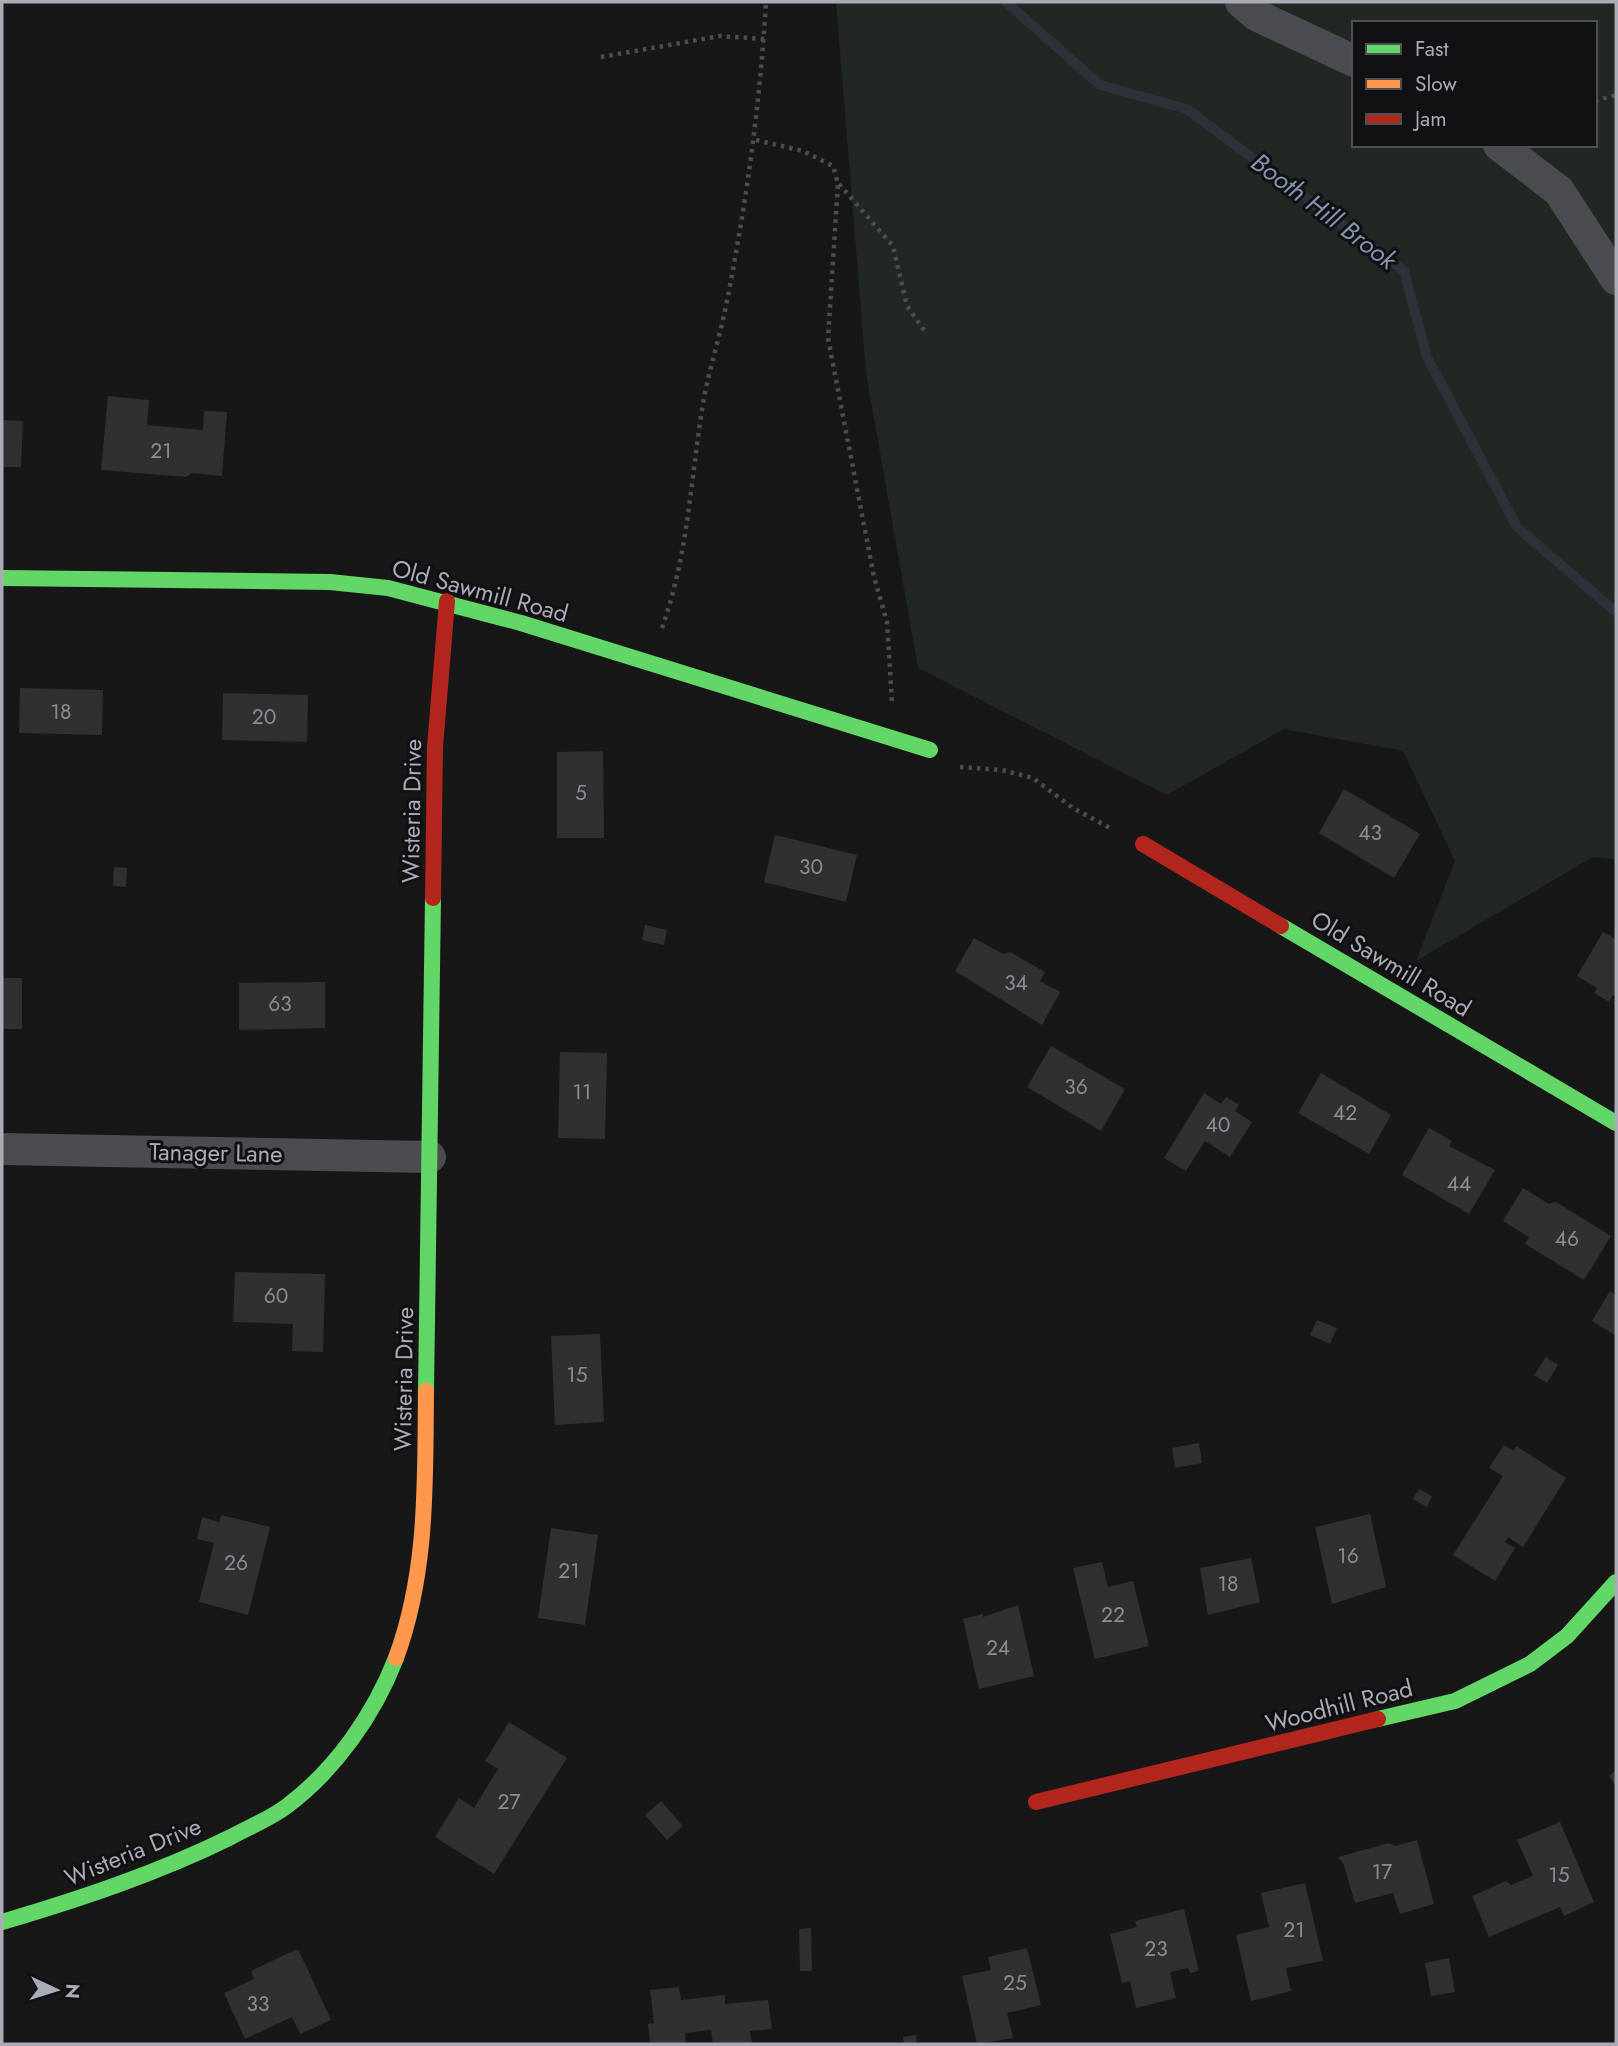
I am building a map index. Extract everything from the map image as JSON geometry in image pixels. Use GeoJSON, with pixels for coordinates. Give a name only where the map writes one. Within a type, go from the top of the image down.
{"type":"FeatureCollection","features":[{"type":"Feature","properties":{"kind":"street"},"geometry":{"type":"LineString","coordinates":[[1241,2],[1256,15],[1352,60]]}},
{"type":"Feature","properties":{"kind":"street"},"geometry":{"type":"LineString","coordinates":[[1502,147],[1559,191],[1616,279]]}},
{"type":"Feature","properties":{"kind":"street","name":"Old Sawmill Road"},"geometry":{"type":"LineString","coordinates":[[2,578],[330,582],[388,588],[447,601],[930,750]]}},
{"type":"Feature","properties":{"kind":"street","name":"Wisteria Drive"},"geometry":{"type":"LineString","coordinates":[[2,1922],[90,1896],[224,1840],[289,1805],[338,1756],[377,1703],[404,1637],[420,1568],[426,1464],[435,747],[447,601]]}},
{"type":"Feature","properties":{"kind":"street","name":"Old Sawmill Road"},"geometry":{"type":"LineString","coordinates":[[1143,844],[1616,1124]]}},
{"type":"Feature","properties":{"kind":"street","name":"Tanager Lane"},"geometry":{"type":"LineString","coordinates":[[2,1149],[430,1157]]}},
{"type":"Feature","properties":{"kind":"street","name":"Woodhill Road"},"geometry":{"type":"LineString","coordinates":[[1036,1802],[1455,1700],[1530,1664],[1567,1636],[1616,1582]]}},
{"type":"Feature","properties":{"kind":"path"},"geometry":{"type":"LineString","coordinates":[[651,662],[681,568],[702,408],[728,298],[755,140],[766,2]]}},
{"type":"Feature","properties":{"kind":"path"},"geometry":{"type":"LineString","coordinates":[[601,57],[720,36],[764,39]]}},
{"type":"Feature","properties":{"kind":"path"},"geometry":{"type":"LineString","coordinates":[[1597,100],[1616,95]]}},
{"type":"Feature","properties":{"kind":"path"},"geometry":{"type":"LineString","coordinates":[[755,140],[803,151],[833,166],[838,184],[828,338],[874,577],[887,622],[892,671],[892,737]]}},
{"type":"Feature","properties":{"kind":"path"},"geometry":{"type":"LineString","coordinates":[[838,184],[893,246],[907,306],[926,333]]}},
{"type":"Feature","properties":{"kind":"path"},"geometry":{"type":"LineString","coordinates":[[930,750],[949,766],[1002,770],[1033,778],[1073,808],[1143,844]]}},
{"type":"Feature","properties":{"kind":"shaded area"},"geometry":{"type":"Polygon","coordinates":[[[836,2],[1616,2],[1616,859],[1593,857],[1416,961],[1455,861],[1403,751],[1284,729],[1167,795],[918,668],[866,373],[836,2]]]}},
{"type":"Feature","properties":{"kind":"building"},"geometry":{"type":"Polygon","coordinates":[[[108,396],[149,400],[147,425],[203,430],[204,411],[227,412],[222,476],[192,473],[186,477],[101,470],[108,396]]]}},
{"type":"Feature","properties":{"kind":"building"},"geometry":{"type":"Polygon","coordinates":[[[2,420],[23,421],[21,467],[2,467],[2,420]]]}},
{"type":"Feature","properties":{"kind":"building"},"geometry":{"type":"Polygon","coordinates":[[[20,688],[103,690],[102,735],[19,733],[20,688]]]}},
{"type":"Feature","properties":{"kind":"building"},"geometry":{"type":"Polygon","coordinates":[[[223,693],[308,695],[307,742],[222,740],[223,693]]]}},
{"type":"Feature","properties":{"kind":"building"},"geometry":{"type":"Polygon","coordinates":[[[603,751],[604,838],[557,838],[557,752],[603,751]]]}},
{"type":"Feature","properties":{"kind":"building"},"geometry":{"type":"Polygon","coordinates":[[[1344,789],[1420,834],[1394,878],[1319,833],[1344,789]]]}},
{"type":"Feature","properties":{"kind":"building"},"geometry":{"type":"Polygon","coordinates":[[[775,835],[857,855],[846,902],[764,882],[775,835]]]}},
{"type":"Feature","properties":{"kind":"building"},"geometry":{"type":"Polygon","coordinates":[[[114,867],[127,868],[126,887],[113,886],[114,867]]]}},
{"type":"Feature","properties":{"kind":"building"},"geometry":{"type":"Polygon","coordinates":[[[645,925],[667,930],[664,945],[642,940],[645,925]]]}},
{"type":"Feature","properties":{"kind":"building"},"geometry":{"type":"Polygon","coordinates":[[[1603,932],[1616,939],[1616,997],[1613,995],[1609,1002],[1594,993],[1597,988],[1577,976],[1603,932]]]}},
{"type":"Feature","properties":{"kind":"building"},"geometry":{"type":"Polygon","coordinates":[[[974,938],[1003,954],[1010,952],[1045,972],[1040,981],[1060,992],[1042,1025],[955,971],[974,938]]]}},
{"type":"Feature","properties":{"kind":"building"},"geometry":{"type":"Polygon","coordinates":[[[2,978],[22,978],[22,1029],[2,1029],[2,978]]]}},
{"type":"Feature","properties":{"kind":"building"},"geometry":{"type":"Polygon","coordinates":[[[325,982],[325,1028],[239,1030],[239,983],[325,982]]]}},
{"type":"Feature","properties":{"kind":"building"},"geometry":{"type":"Polygon","coordinates":[[[1051,1046],[1125,1089],[1101,1131],[1027,1087],[1051,1046]]]}},
{"type":"Feature","properties":{"kind":"building"},"geometry":{"type":"Polygon","coordinates":[[[560,1052],[607,1053],[605,1139],[558,1138],[560,1052]]]}},
{"type":"Feature","properties":{"kind":"building"},"geometry":{"type":"Polygon","coordinates":[[[1321,1073],[1391,1115],[1369,1154],[1298,1113],[1321,1073]]]}},
{"type":"Feature","properties":{"kind":"building"},"geometry":{"type":"Polygon","coordinates":[[[1204,1093],[1221,1104],[1226,1097],[1239,1105],[1235,1111],[1252,1122],[1230,1157],[1205,1141],[1186,1171],[1164,1158],[1204,1093]]]}},
{"type":"Feature","properties":{"kind":"building"},"geometry":{"type":"Polygon","coordinates":[[[1429,1128],[1452,1141],[1449,1146],[1495,1170],[1469,1214],[1402,1175],[1429,1128]]]}},
{"type":"Feature","properties":{"kind":"building"},"geometry":{"type":"Polygon","coordinates":[[[1523,1188],[1549,1204],[1556,1202],[1611,1236],[1584,1280],[1525,1244],[1529,1237],[1503,1221],[1523,1188]]]}},
{"type":"Feature","properties":{"kind":"building"},"geometry":{"type":"Polygon","coordinates":[[[235,1272],[325,1274],[323,1352],[292,1351],[293,1324],[233,1322],[235,1272]]]}},
{"type":"Feature","properties":{"kind":"building"},"geometry":{"type":"Polygon","coordinates":[[[1610,1291],[1616,1295],[1616,1336],[1592,1321],[1610,1291]]]}},
{"type":"Feature","properties":{"kind":"building"},"geometry":{"type":"Polygon","coordinates":[[[1317,1320],[1337,1328],[1330,1344],[1310,1335],[1317,1320]]]}},
{"type":"Feature","properties":{"kind":"building"},"geometry":{"type":"Polygon","coordinates":[[[600,1334],[604,1422],[555,1425],[551,1336],[600,1334]]]}},
{"type":"Feature","properties":{"kind":"building"},"geometry":{"type":"Polygon","coordinates":[[[1546,1357],[1558,1365],[1547,1383],[1534,1375],[1546,1357]]]}},
{"type":"Feature","properties":{"kind":"building"},"geometry":{"type":"Polygon","coordinates":[[[1199,1443],[1202,1463],[1175,1468],[1172,1448],[1199,1443]]]}},
{"type":"Feature","properties":{"kind":"building"},"geometry":{"type":"Polygon","coordinates":[[[1504,1445],[1514,1451],[1516,1446],[1566,1478],[1523,1547],[1508,1537],[1505,1542],[1515,1548],[1495,1581],[1453,1555],[1503,1476],[1489,1468],[1504,1445]]]}},
{"type":"Feature","properties":{"kind":"building"},"geometry":{"type":"Polygon","coordinates":[[[1419,1489],[1432,1496],[1427,1507],[1413,1499],[1419,1489]]]}},
{"type":"Feature","properties":{"kind":"building"},"geometry":{"type":"Polygon","coordinates":[[[1370,1514],[1386,1587],[1332,1604],[1315,1527],[1370,1514]]]}},
{"type":"Feature","properties":{"kind":"building"},"geometry":{"type":"Polygon","coordinates":[[[221,1515],[270,1527],[248,1615],[199,1602],[214,1543],[197,1539],[202,1517],[219,1522],[221,1515]]]}},
{"type":"Feature","properties":{"kind":"building"},"geometry":{"type":"Polygon","coordinates":[[[551,1528],[598,1535],[585,1625],[538,1618],[551,1528]]]}},
{"type":"Feature","properties":{"kind":"building"},"geometry":{"type":"Polygon","coordinates":[[[1251,1558],[1260,1602],[1208,1615],[1200,1568],[1251,1558]]]}},
{"type":"Feature","properties":{"kind":"building"},"geometry":{"type":"Polygon","coordinates":[[[1102,1562],[1108,1587],[1133,1581],[1149,1646],[1095,1659],[1073,1568],[1102,1562]]]}},
{"type":"Feature","properties":{"kind":"building"},"geometry":{"type":"Polygon","coordinates":[[[1018,1605],[1034,1676],[979,1689],[963,1619],[983,1614],[983,1617],[1018,1605]]]}},
{"type":"Feature","properties":{"kind":"building"},"geometry":{"type":"Polygon","coordinates":[[[509,1722],[567,1758],[494,1874],[435,1837],[459,1798],[474,1808],[498,1769],[485,1761],[509,1722]]]}},
{"type":"Feature","properties":{"kind":"building"},"geometry":{"type":"Polygon","coordinates":[[[1616,1770],[1616,1786],[1609,1776],[1616,1770]]]}},
{"type":"Feature","properties":{"kind":"building"},"geometry":{"type":"Polygon","coordinates":[[[661,1801],[683,1826],[667,1840],[645,1815],[661,1801]]]}},
{"type":"Feature","properties":{"kind":"building"},"geometry":{"type":"Polygon","coordinates":[[[1560,1822],[1594,1902],[1564,1916],[1560,1907],[1489,1937],[1472,1896],[1506,1881],[1511,1885],[1533,1876],[1517,1840],[1560,1822]]]}},
{"type":"Feature","properties":{"kind":"building"},"geometry":{"type":"Polygon","coordinates":[[[1417,1840],[1434,1904],[1400,1914],[1393,1893],[1355,1903],[1344,1865],[1338,1857],[1389,1843],[1395,1846],[1417,1840]]]}},
{"type":"Feature","properties":{"kind":"building"},"geometry":{"type":"Polygon","coordinates":[[[1305,1883],[1323,1961],[1286,1968],[1291,1991],[1251,2001],[1236,1935],[1269,1927],[1261,1893],[1305,1883]]]}},
{"type":"Feature","properties":{"kind":"building"},"geometry":{"type":"Polygon","coordinates":[[[1184,1909],[1199,1971],[1190,1973],[1188,1968],[1170,1972],[1176,1998],[1136,2008],[1130,1981],[1122,1983],[1110,1934],[1137,1927],[1135,1921],[1184,1909]]]}},
{"type":"Feature","properties":{"kind":"building"},"geometry":{"type":"Polygon","coordinates":[[[811,1928],[812,1971],[800,1971],[799,1929],[811,1928]]]}},
{"type":"Feature","properties":{"kind":"building"},"geometry":{"type":"Polygon","coordinates":[[[1027,1948],[1041,2005],[1007,2013],[1013,2038],[977,2044],[962,1976],[991,1970],[988,1957],[1027,1948]]]}},
{"type":"Feature","properties":{"kind":"building"},"geometry":{"type":"Polygon","coordinates":[[[295,1950],[299,1951],[331,2020],[300,2034],[292,2017],[245,2039],[224,1993],[254,1979],[251,1971],[295,1950]]]}},
{"type":"Feature","properties":{"kind":"building"},"geometry":{"type":"Polygon","coordinates":[[[1449,1958],[1455,1992],[1431,1996],[1425,1963],[1449,1958]]]}},
{"type":"Feature","properties":{"kind":"building"},"geometry":{"type":"Polygon","coordinates":[[[679,1987],[681,2000],[725,1995],[725,2004],[768,2000],[772,2029],[750,2031],[752,2044],[713,2043],[711,2030],[685,2033],[686,2044],[650,2044],[648,2024],[654,2023],[650,1990],[679,1987]]]}},
{"type":"Feature","properties":{"kind":"building"},"geometry":{"type":"Polygon","coordinates":[[[916,2035],[917,2044],[904,2044],[903,2037],[916,2035]]]}},
{"type":"Feature","properties":{"kind":"waterway","name":"Booth Hill Brook"},"geometry":{"type":"LineString","coordinates":[[1006,2],[1100,85],[1187,109],[1404,271],[1427,357],[1517,527],[1616,612]]}},
{"type":"Feature","properties":{"kind":"traffic: fast"},"geometry":{"type":"LineString","coordinates":[[2,578],[330,582],[388,588],[521,623],[930,750]]}},
{"type":"Feature","properties":{"kind":"traffic: fast"},"geometry":{"type":"LineString","coordinates":[[426,1391],[433,898]]}},
{"type":"Feature","properties":{"kind":"traffic: fast"},"geometry":{"type":"LineString","coordinates":[[1281,926],[1616,1123]]}},
{"type":"Feature","properties":{"kind":"traffic: fast"},"geometry":{"type":"LineString","coordinates":[[1378,1719],[1455,1701],[1530,1664],[1567,1636],[1616,1582]]}},
{"type":"Feature","properties":{"kind":"traffic: fast"},"geometry":{"type":"LineString","coordinates":[[2,1922],[147,1874],[203,1850],[280,1811],[305,1792],[351,1740],[376,1700],[396,1658]]}},
{"type":"Feature","properties":{"kind":"traffic: slow"},"geometry":{"type":"LineString","coordinates":[[396,1658],[414,1592],[423,1526],[426,1391]]}},
{"type":"Feature","properties":{"kind":"traffic: jam"},"geometry":{"type":"LineString","coordinates":[[433,898],[435,747],[447,601]]}},
{"type":"Feature","properties":{"kind":"traffic: jam"},"geometry":{"type":"LineString","coordinates":[[1143,844],[1281,926]]}},
{"type":"Feature","properties":{"kind":"traffic: jam"},"geometry":{"type":"LineString","coordinates":[[1036,1802],[1378,1719]]}}]}
